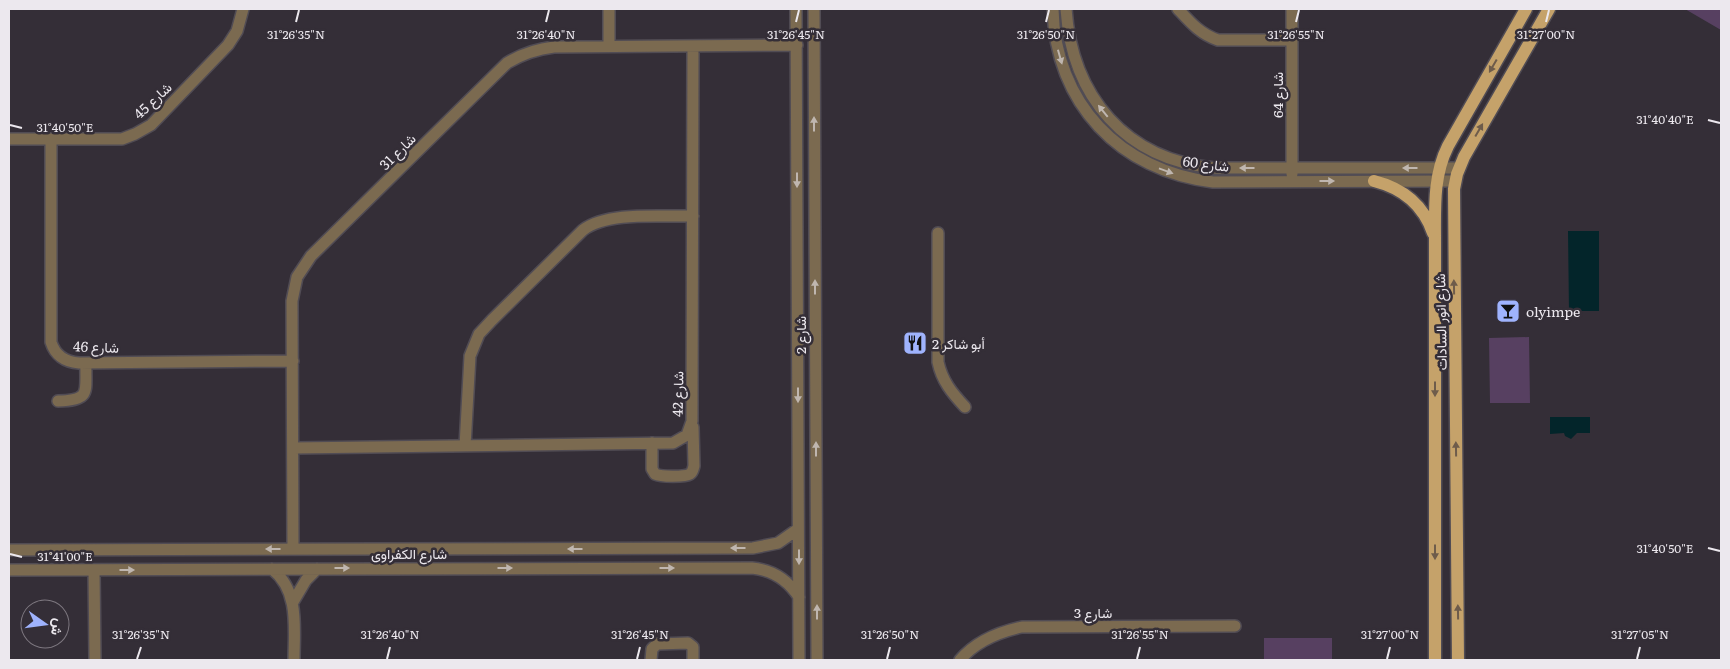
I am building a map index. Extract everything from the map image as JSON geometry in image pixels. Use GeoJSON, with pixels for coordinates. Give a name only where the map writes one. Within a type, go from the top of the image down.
{"type":"FeatureCollection","features":[{"type":"Feature","properties":{"kind":"main road","name":"شارع انور السادات"},"geometry":{"type":"LineString","coordinates":[[1434,660],[1436,181],[1448,146],[1526,9]]}},
{"type":"Feature","properties":{"kind":"main road","name":"شارع انور السادات"},"geometry":{"type":"LineString","coordinates":[[1458,660],[1453,196],[1455,181],[1464,156],[1549,9]]}},
{"type":"Feature","properties":{"kind":"main road"},"geometry":{"type":"LineString","coordinates":[[1374,181],[1398,189],[1418,205],[1429,222],[1435,242]]}},
{"type":"Feature","properties":{"kind":"street","name":"شارع 45"},"geometry":{"type":"LineString","coordinates":[[9,140],[122,138],[144,130],[228,45],[237,31],[243,9]]}},
{"type":"Feature","properties":{"kind":"street"},"geometry":{"type":"LineString","coordinates":[[609,9],[609,46]]}},
{"type":"Feature","properties":{"kind":"street","name":"شارع 2"},"geometry":{"type":"LineString","coordinates":[[796,9],[799,660]]}},
{"type":"Feature","properties":{"kind":"street","name":"شارع 2"},"geometry":{"type":"LineString","coordinates":[[814,9],[817,660]]}},
{"type":"Feature","properties":{"kind":"street","name":"شارع 60"},"geometry":{"type":"LineString","coordinates":[[1053,9],[1057,49],[1072,88],[1094,122],[1125,150],[1160,170],[1186,178],[1213,182],[1455,181]]}},
{"type":"Feature","properties":{"kind":"street","name":"شارع 60"},"geometry":{"type":"LineString","coordinates":[[1066,9],[1071,46],[1085,84],[1105,114],[1124,133],[1162,156],[1194,165],[1215,168],[1459,168]]}},
{"type":"Feature","properties":{"kind":"street"},"geometry":{"type":"LineString","coordinates":[[1178,9],[1196,29],[1210,38],[1218,40],[1292,40]]}},
{"type":"Feature","properties":{"kind":"street","name":"شارع 64"},"geometry":{"type":"LineString","coordinates":[[1292,9],[1292,181]]}},
{"type":"Feature","properties":{"kind":"street"},"geometry":{"type":"LineString","coordinates":[[814,38],[806,30],[800,31],[797,44],[805,59],[812,57],[814,54]]}},
{"type":"Feature","properties":{"kind":"street","name":"شارع 31"},"geometry":{"type":"LineString","coordinates":[[293,549],[293,294],[301,270],[311,256],[507,63],[523,54],[542,48],[797,44]]}},
{"type":"Feature","properties":{"kind":"street","name":"شارع 42"},"geometry":{"type":"LineString","coordinates":[[293,448],[673,443],[683,439],[690,431],[692,421],[693,46]]}},
{"type":"Feature","properties":{"kind":"street","name":"شارع 46"},"geometry":{"type":"LineString","coordinates":[[51,139],[51,342],[55,352],[63,359],[86,363],[293,361]]}},
{"type":"Feature","properties":{"kind":"street"},"geometry":{"type":"LineString","coordinates":[[465,446],[470,356],[476,340],[488,324],[583,230],[592,224],[612,218],[693,216]]}},
{"type":"Feature","properties":{"kind":"street"},"geometry":{"type":"LineString","coordinates":[[938,233],[938,362],[946,386],[965,407]]}},
{"type":"Feature","properties":{"kind":"street"},"geometry":{"type":"LineString","coordinates":[[58,401],[74,401],[82,396],[85,391],[86,363]]}},
{"type":"Feature","properties":{"kind":"street"},"geometry":{"type":"LineString","coordinates":[[798,366],[816,366]]}},
{"type":"Feature","properties":{"kind":"street"},"geometry":{"type":"LineString","coordinates":[[652,443],[652,469],[655,474],[661,476],[688,475],[692,472],[694,466],[692,421]]}},
{"type":"Feature","properties":{"kind":"street","name":"شارع الكفراوى"},"geometry":{"type":"LineString","coordinates":[[9,550],[762,548],[778,543],[798,529]]}},
{"type":"Feature","properties":{"kind":"street"},"geometry":{"type":"LineString","coordinates":[[762,548],[762,569]]}},
{"type":"Feature","properties":{"kind":"street"},"geometry":{"type":"LineString","coordinates":[[293,602],[306,580],[317,568]]}},
{"type":"Feature","properties":{"kind":"street","name":"شارع الكفراوى"},"geometry":{"type":"LineString","coordinates":[[9,570],[752,568],[762,569],[783,579],[799,597]]}},
{"type":"Feature","properties":{"kind":"street"},"geometry":{"type":"LineString","coordinates":[[272,569],[286,583],[293,602],[294,660]]}},
{"type":"Feature","properties":{"kind":"street"},"geometry":{"type":"LineString","coordinates":[[94,570],[95,660]]}},
{"type":"Feature","properties":{"kind":"street","name":"شارع 3"},"geometry":{"type":"LineString","coordinates":[[960,660],[987,639],[1002,632],[1022,628],[1235,626]]}},
{"type":"Feature","properties":{"kind":"street"},"geometry":{"type":"LineString","coordinates":[[652,660],[652,649],[657,644],[688,643],[693,647],[693,660]]}},
{"type":"Feature","properties":{"kind":"shaded area"},"geometry":{"type":"Polygon","coordinates":[[[1685,9],[1721,9],[1721,30],[1685,9]]]}},
{"type":"Feature","properties":{"kind":"shaded area"},"geometry":{"type":"Polygon","coordinates":[[[1529,337],[1530,403],[1490,403],[1489,338],[1529,337]]]}},
{"type":"Feature","properties":{"kind":"shaded area"},"geometry":{"type":"Polygon","coordinates":[[[1264,638],[1332,638],[1332,660],[1264,660],[1264,638]]]}},
{"type":"Feature","properties":{"kind":"water"},"geometry":{"type":"Polygon","coordinates":[[[1568,231],[1599,231],[1599,311],[1569,311],[1568,231]]]}},
{"type":"Feature","properties":{"kind":"water"},"geometry":{"type":"Polygon","coordinates":[[[1550,417],[1590,417],[1590,433],[1577,433],[1571,439],[1565,436],[1564,433],[1550,434],[1550,417]]]}},
{"type":"Feature","properties":{"kind":"place","name":"olyimpe"},"geometry":{"type":"Point","coordinates":[1508,311]}},
{"type":"Feature","properties":{"kind":"place","name":"أبو شاكر 2"},"geometry":{"type":"Point","coordinates":[915,343]}}]}
